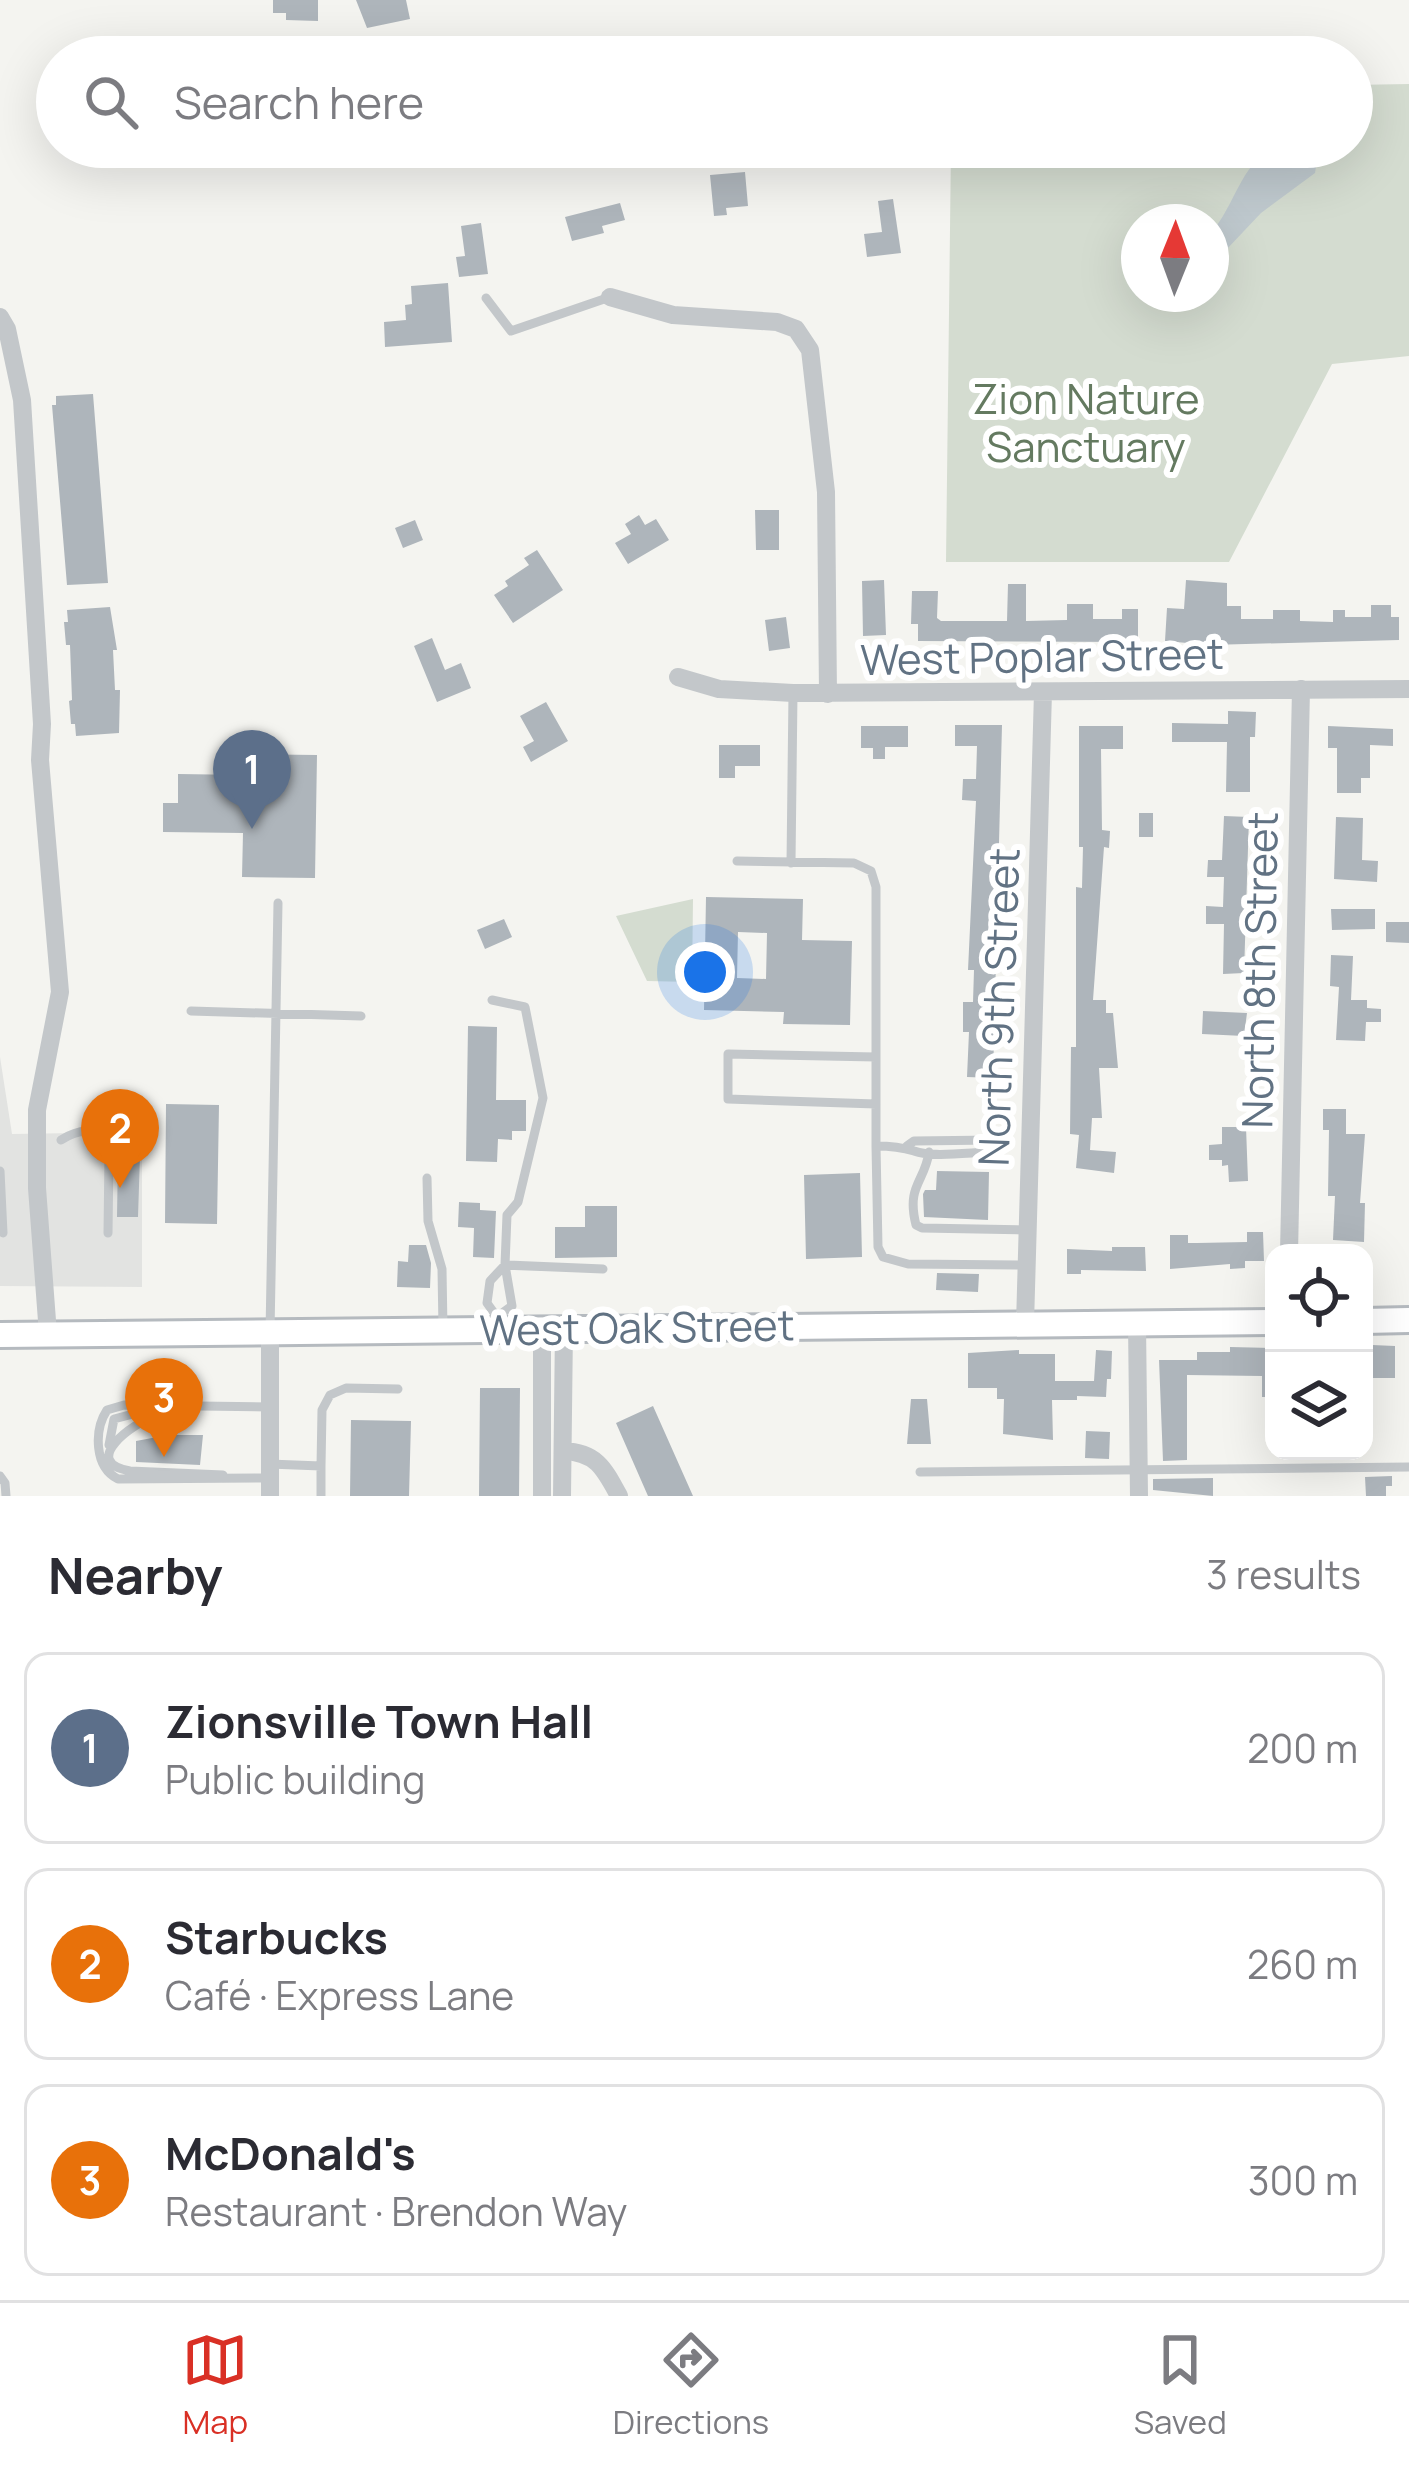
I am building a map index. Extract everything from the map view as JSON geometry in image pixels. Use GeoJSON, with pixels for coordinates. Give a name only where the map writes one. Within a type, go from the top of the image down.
{"type":"FeatureCollection","features":[{"type":"Feature","properties":{"kind":"main road"},"geometry":{"type":"LineString","coordinates":[[1373,1321],[1409,1320]]}},
{"type":"Feature","properties":{"kind":"main road","name":"West Oak Street"},"geometry":{"type":"LineString","coordinates":[[0,1335],[442,1329],[498,1323],[553,1329],[1265,1322]]}},
{"type":"Feature","properties":{"kind":"street"},"geometry":{"type":"LineString","coordinates":[[610,297],[673,315],[777,322],[796,329],[806,344],[826,492],[828,694]]}},
{"type":"Feature","properties":{"kind":"street"},"geometry":{"type":"LineString","coordinates":[[0,317],[8,329],[22,400],[42,724],[40,760],[60,992],[37,1110],[37,1187],[48,1334]]}},
{"type":"Feature","properties":{"kind":"street","name":"West Poplar Street"},"geometry":{"type":"LineString","coordinates":[[678,677],[719,689],[793,694],[1409,689]]}},
{"type":"Feature","properties":{"kind":"street","name":"North 8th Street"},"geometry":{"type":"LineString","coordinates":[[1289,1244],[1301,688]]}},
{"type":"Feature","properties":{"kind":"street","name":"North 9th Street"},"geometry":{"type":"LineString","coordinates":[[1025,1324],[1043,692]]}},
{"type":"Feature","properties":{"kind":"street"},"geometry":{"type":"LineString","coordinates":[[1137,1323],[1139,1496]]}},
{"type":"Feature","properties":{"kind":"street"},"geometry":{"type":"LineString","coordinates":[[553,1329],[562,1496]]}},
{"type":"Feature","properties":{"kind":"street"},"geometry":{"type":"LineString","coordinates":[[542,1496],[553,1329]]}},
{"type":"Feature","properties":{"kind":"street"},"geometry":{"type":"LineString","coordinates":[[270,1331],[270,1480]]}},
{"type":"Feature","properties":{"kind":"street"},"geometry":{"type":"LineString","coordinates":[[562,1451],[591,1454],[619,1496]]}},
{"type":"Feature","properties":{"kind":"lane"},"geometry":{"type":"LineString","coordinates":[[486,298],[512,332],[610,297]]}},
{"type":"Feature","properties":{"kind":"lane"},"geometry":{"type":"LineString","coordinates":[[791,862],[793,694]]}},
{"type":"Feature","properties":{"kind":"lane"},"geometry":{"type":"LineString","coordinates":[[737,861],[854,863],[871,871],[876,887],[878,1246],[883,1257],[908,1264],[1027,1265]]}},
{"type":"Feature","properties":{"kind":"lane"},"geometry":{"type":"LineString","coordinates":[[270,1331],[278,903]]}},
{"type":"Feature","properties":{"kind":"lane"},"geometry":{"type":"LineString","coordinates":[[492,1000],[525,1007],[543,1098],[518,1202],[506,1215],[505,1265],[512,1306],[498,1323],[487,1303],[490,1281],[505,1265],[603,1269]]}},
{"type":"Feature","properties":{"kind":"lane"},"geometry":{"type":"LineString","coordinates":[[191,1011],[362,1016]]}},
{"type":"Feature","properties":{"kind":"lane"},"geometry":{"type":"LineString","coordinates":[[876,1058],[728,1054],[728,1099],[876,1104]]}},
{"type":"Feature","properties":{"kind":"lane"},"geometry":{"type":"LineString","coordinates":[[62,1140],[74,1132],[91,1131],[106,1138],[108,1233]]}},
{"type":"Feature","properties":{"kind":"lane"},"geometry":{"type":"LineString","coordinates":[[876,1145],[994,1140],[1000,1145],[1029,1145]]}},
{"type":"Feature","properties":{"kind":"lane"},"geometry":{"type":"LineString","coordinates":[[907,1146],[914,1152],[994,1152],[1000,1145]]}},
{"type":"Feature","properties":{"kind":"lane"},"geometry":{"type":"LineString","coordinates":[[929,1152],[927,1166],[914,1184],[916,1225],[1028,1229]]}},
{"type":"Feature","properties":{"kind":"lane"},"geometry":{"type":"LineString","coordinates":[[0,1171],[3,1233]]}},
{"type":"Feature","properties":{"kind":"lane"},"geometry":{"type":"LineString","coordinates":[[428,1178],[428,1222],[442,1269],[442,1329]]}},
{"type":"Feature","properties":{"kind":"lane"},"geometry":{"type":"LineString","coordinates":[[321,1496],[322,1410],[330,1395],[346,1388],[398,1389]]}},
{"type":"Feature","properties":{"kind":"lane"},"geometry":{"type":"LineString","coordinates":[[271,1407],[124,1405],[107,1410],[100,1422],[99,1454],[108,1474],[125,1480],[270,1480],[321,1466]]}},
{"type":"Feature","properties":{"kind":"lane"},"geometry":{"type":"LineString","coordinates":[[163,1406],[114,1419],[112,1462],[120,1470],[208,1472],[232,1478]]}},
{"type":"Feature","properties":{"kind":"lane"},"geometry":{"type":"LineString","coordinates":[[109,1451],[115,1438],[156,1415],[202,1406]]}},
{"type":"Feature","properties":{"kind":"lane"},"geometry":{"type":"LineString","coordinates":[[920,1472],[1409,1467]]}},
{"type":"Feature","properties":{"kind":"lane"},"geometry":{"type":"LineString","coordinates":[[0,1476],[5,1496]]}},
{"type":"Feature","properties":{"kind":"shaded area"},"geometry":{"type":"Polygon","coordinates":[[[1250,168],[1316,168],[1229,247],[1229,204],[1250,168]]]}},
{"type":"Feature","properties":{"kind":"shaded area"},"geometry":{"type":"Polygon","coordinates":[[[0,1057],[12,1134],[142,1132],[142,1287],[0,1286],[0,1057]]]}},
{"type":"Feature","properties":{"kind":"green space","name":"Zion Nature Sanctuary"},"geometry":{"type":"Polygon","coordinates":[[[1409,84],[1409,356],[1332,364],[1229,562],[946,562],[951,168],[1373,168],[1373,85],[1409,84]]]}},
{"type":"Feature","properties":{"kind":"green space"},"geometry":{"type":"Polygon","coordinates":[[[693,899],[692,982],[647,981],[616,916],[693,899]]]}},
{"type":"Feature","properties":{"kind":"building"},"geometry":{"type":"Polygon","coordinates":[[[273,0],[318,0],[318,21],[286,20],[286,13],[273,13],[273,0]]]}},
{"type":"Feature","properties":{"kind":"building"},"geometry":{"type":"Polygon","coordinates":[[[356,0],[406,0],[410,19],[367,28],[356,0]]]}},
{"type":"Feature","properties":{"kind":"building"},"geometry":{"type":"Polygon","coordinates":[[[745,172],[748,206],[726,208],[727,215],[714,216],[710,175],[745,172]]]}},
{"type":"Feature","properties":{"kind":"building"},"geometry":{"type":"Polygon","coordinates":[[[893,199],[901,253],[867,257],[864,234],[882,232],[878,201],[893,199]]]}},
{"type":"Feature","properties":{"kind":"building"},"geometry":{"type":"Polygon","coordinates":[[[620,203],[625,220],[602,226],[604,233],[572,241],[565,217],[620,203]]]}},
{"type":"Feature","properties":{"kind":"building"},"geometry":{"type":"Polygon","coordinates":[[[481,223],[488,274],[459,277],[456,257],[465,256],[461,226],[481,223]]]}},
{"type":"Feature","properties":{"kind":"building"},"geometry":{"type":"Polygon","coordinates":[[[448,283],[452,342],[385,347],[384,322],[406,320],[405,305],[412,304],[411,286],[448,283]]]}},
{"type":"Feature","properties":{"kind":"building"},"geometry":{"type":"Polygon","coordinates":[[[93,394],[108,583],[67,585],[52,405],[56,405],[56,396],[93,394]]]}},
{"type":"Feature","properties":{"kind":"building"},"geometry":{"type":"Polygon","coordinates":[[[755,510],[779,510],[779,550],[756,550],[755,510]]]}},
{"type":"Feature","properties":{"kind":"building"},"geometry":{"type":"Polygon","coordinates":[[[639,515],[645,525],[656,519],[669,540],[628,564],[615,543],[631,534],[625,524],[639,515]]]}},
{"type":"Feature","properties":{"kind":"building"},"geometry":{"type":"Polygon","coordinates":[[[415,520],[423,540],[403,548],[395,528],[415,520]]]}},
{"type":"Feature","properties":{"kind":"building"},"geometry":{"type":"Polygon","coordinates":[[[537,550],[563,590],[513,623],[494,595],[529,565],[524,558],[537,550]]]}},
{"type":"Feature","properties":{"kind":"building"},"geometry":{"type":"Polygon","coordinates":[[[884,580],[886,635],[863,636],[862,581],[884,580]]]}},
{"type":"Feature","properties":{"kind":"building"},"geometry":{"type":"Polygon","coordinates":[[[1186,580],[1227,583],[1227,606],[1241,606],[1241,619],[1273,619],[1273,610],[1300,610],[1300,621],[1333,622],[1333,610],[1345,610],[1345,617],[1371,617],[1371,605],[1391,605],[1391,617],[1399,617],[1399,640],[1210,645],[1165,641],[1167,608],[1184,609],[1186,580]]]}},
{"type":"Feature","properties":{"kind":"building"},"geometry":{"type":"Polygon","coordinates":[[[1008,584],[1026,584],[1026,621],[1067,620],[1067,604],[1093,604],[1093,619],[1122,619],[1122,609],[1138,609],[1138,642],[918,641],[918,624],[911,624],[912,591],[938,591],[937,618],[941,621],[1007,621],[1008,584]]]}},
{"type":"Feature","properties":{"kind":"building"},"geometry":{"type":"Polygon","coordinates":[[[110,607],[117,650],[113,650],[115,690],[120,690],[119,733],[76,736],[69,701],[67,610],[110,607]]]}},
{"type":"Feature","properties":{"kind":"building"},"geometry":{"type":"Polygon","coordinates":[[[786,617],[790,648],[769,651],[765,620],[786,617]]]}},
{"type":"Feature","properties":{"kind":"building"},"geometry":{"type":"Polygon","coordinates":[[[432,638],[445,670],[461,663],[471,688],[437,702],[414,646],[432,638]]]}},
{"type":"Feature","properties":{"kind":"building"},"geometry":{"type":"Polygon","coordinates":[[[546,702],[568,741],[531,762],[523,747],[534,741],[520,716],[546,702]]]}},
{"type":"Feature","properties":{"kind":"building"},"geometry":{"type":"Polygon","coordinates":[[[1228,711],[1256,712],[1255,737],[1250,737],[1250,792],[1226,792],[1227,742],[1172,742],[1172,723],[1228,724],[1228,711]]]}},
{"type":"Feature","properties":{"kind":"building"},"geometry":{"type":"Polygon","coordinates":[[[955,725],[1002,725],[993,1078],[967,1077],[969,1032],[963,1032],[963,1002],[973,1002],[974,970],[968,970],[976,801],[962,800],[963,779],[976,779],[977,746],[955,746],[955,725]]]}},
{"type":"Feature","properties":{"kind":"building"},"geometry":{"type":"Polygon","coordinates":[[[861,726],[908,726],[908,747],[885,747],[885,759],[873,759],[873,748],[861,748],[861,726]]]}},
{"type":"Feature","properties":{"kind":"building"},"geometry":{"type":"Polygon","coordinates":[[[1079,726],[1123,726],[1123,749],[1101,749],[1102,830],[1110,831],[1109,848],[1104,847],[1093,1000],[1106,1000],[1106,1013],[1113,1013],[1118,1068],[1099,1068],[1102,1118],[1092,1118],[1090,1150],[1116,1152],[1114,1173],[1076,1168],[1079,1135],[1070,1134],[1071,1047],[1076,1047],[1076,887],[1082,888],[1083,847],[1079,847],[1079,726]]]}},
{"type":"Feature","properties":{"kind":"building"},"geometry":{"type":"Polygon","coordinates":[[[1328,726],[1393,729],[1393,746],[1370,745],[1370,778],[1361,778],[1361,793],[1337,793],[1337,748],[1328,748],[1328,726]]]}},
{"type":"Feature","properties":{"kind":"building"},"geometry":{"type":"Polygon","coordinates":[[[719,745],[760,745],[760,766],[735,766],[735,778],[719,778],[719,745]]]}},
{"type":"Feature","properties":{"kind":"building"},"geometry":{"type":"Polygon","coordinates":[[[245,754],[317,755],[315,878],[242,877],[243,833],[163,832],[163,803],[178,803],[178,774],[245,775],[245,754]]]}},
{"type":"Feature","properties":{"kind":"building"},"geometry":{"type":"Polygon","coordinates":[[[1139,813],[1153,813],[1153,837],[1139,837],[1139,813]]]}},
{"type":"Feature","properties":{"kind":"building"},"geometry":{"type":"Polygon","coordinates":[[[1224,816],[1249,817],[1244,973],[1223,974],[1224,924],[1206,924],[1206,906],[1223,907],[1224,877],[1207,877],[1208,860],[1222,860],[1224,816]]]}},
{"type":"Feature","properties":{"kind":"building"},"geometry":{"type":"Polygon","coordinates":[[[1336,817],[1363,818],[1362,860],[1378,861],[1377,882],[1334,879],[1336,817]]]}},
{"type":"Feature","properties":{"kind":"building"},"geometry":{"type":"Polygon","coordinates":[[[706,897],[803,899],[802,940],[852,941],[850,1025],[783,1024],[784,1012],[704,1010],[706,897]],[[738,932],[737,978],[766,979],[767,933],[738,932]]]}},
{"type":"Feature","properties":{"kind":"building"},"geometry":{"type":"Polygon","coordinates":[[[1331,909],[1375,909],[1375,929],[1332,930],[1331,909]]]}},
{"type":"Feature","properties":{"kind":"building"},"geometry":{"type":"Polygon","coordinates":[[[504,919],[512,937],[485,949],[477,930],[504,919]]]}},
{"type":"Feature","properties":{"kind":"building"},"geometry":{"type":"Polygon","coordinates":[[[1386,922],[1409,922],[1409,943],[1386,942],[1386,922]]]}},
{"type":"Feature","properties":{"kind":"building"},"geometry":{"type":"Polygon","coordinates":[[[1331,955],[1353,956],[1351,1000],[1367,1000],[1367,1008],[1381,1009],[1381,1022],[1366,1022],[1365,1041],[1336,1040],[1339,987],[1330,986],[1331,955]]]}},
{"type":"Feature","properties":{"kind":"building"},"geometry":{"type":"Polygon","coordinates":[[[1203,1011],[1247,1013],[1244,1036],[1202,1034],[1203,1011]]]}},
{"type":"Feature","properties":{"kind":"building"},"geometry":{"type":"Polygon","coordinates":[[[468,1026],[497,1027],[496,1100],[526,1100],[526,1131],[512,1131],[512,1140],[498,1139],[497,1162],[466,1161],[468,1026]]]}},
{"type":"Feature","properties":{"kind":"building"},"geometry":{"type":"Polygon","coordinates":[[[166,1104],[219,1105],[217,1224],[165,1223],[166,1104]]]}},
{"type":"Feature","properties":{"kind":"building"},"geometry":{"type":"Polygon","coordinates":[[[1323,1109],[1346,1109],[1346,1134],[1365,1134],[1360,1203],[1365,1203],[1364,1242],[1333,1240],[1335,1196],[1328,1196],[1329,1130],[1323,1130],[1323,1109]]]}},
{"type":"Feature","properties":{"kind":"building"},"geometry":{"type":"Polygon","coordinates":[[[1222,1127],[1246,1127],[1248,1181],[1229,1182],[1228,1165],[1209,1160],[1209,1145],[1222,1144],[1222,1127]]]}},
{"type":"Feature","properties":{"kind":"building"},"geometry":{"type":"Polygon","coordinates":[[[118,1155],[140,1155],[138,1217],[117,1217],[118,1155]]]}},
{"type":"Feature","properties":{"kind":"building"},"geometry":{"type":"Polygon","coordinates":[[[937,1171],[989,1172],[988,1220],[924,1217],[923,1194],[936,1190],[937,1171]]]}},
{"type":"Feature","properties":{"kind":"building"},"geometry":{"type":"Polygon","coordinates":[[[860,1173],[862,1257],[806,1259],[804,1175],[860,1173]]]}},
{"type":"Feature","properties":{"kind":"building"},"geometry":{"type":"Polygon","coordinates":[[[459,1202],[480,1203],[480,1210],[496,1211],[494,1258],[473,1257],[474,1228],[458,1227],[459,1202]]]}},
{"type":"Feature","properties":{"kind":"building"},"geometry":{"type":"Polygon","coordinates":[[[585,1206],[617,1206],[617,1257],[555,1258],[555,1227],[585,1227],[585,1206]]]}},
{"type":"Feature","properties":{"kind":"building"},"geometry":{"type":"Polygon","coordinates":[[[1247,1232],[1263,1232],[1264,1261],[1245,1261],[1245,1268],[1230,1269],[1230,1264],[1170,1269],[1170,1235],[1188,1235],[1188,1243],[1247,1242],[1247,1232]]]}},
{"type":"Feature","properties":{"kind":"building"},"geometry":{"type":"Polygon","coordinates":[[[409,1245],[426,1245],[430,1288],[397,1287],[398,1261],[408,1262],[409,1245]]]}},
{"type":"Feature","properties":{"kind":"building"},"geometry":{"type":"Polygon","coordinates":[[[1112,1247],[1145,1247],[1146,1271],[1067,1274],[1067,1249],[1112,1251],[1112,1247]]]}},
{"type":"Feature","properties":{"kind":"building"},"geometry":{"type":"Polygon","coordinates":[[[937,1273],[979,1274],[978,1292],[936,1290],[937,1273]]]}},
{"type":"Feature","properties":{"kind":"building"},"geometry":{"type":"Polygon","coordinates":[[[1373,1345],[1395,1346],[1395,1378],[1373,1378],[1373,1345]]]}},
{"type":"Feature","properties":{"kind":"building"},"geometry":{"type":"Polygon","coordinates":[[[1230,1347],[1265,1348],[1265,1397],[1262,1376],[1187,1375],[1187,1460],[1163,1461],[1159,1360],[1197,1360],[1197,1352],[1230,1352],[1230,1347]]]}},
{"type":"Feature","properties":{"kind":"building"},"geometry":{"type":"Polygon","coordinates":[[[1019,1350],[1019,1354],[1055,1354],[1055,1381],[1094,1381],[1096,1350],[1112,1351],[1106,1397],[1052,1400],[1053,1440],[1003,1434],[1004,1399],[997,1399],[997,1388],[968,1388],[968,1353],[1019,1350]]]}},
{"type":"Feature","properties":{"kind":"building"},"geometry":{"type":"Polygon","coordinates":[[[480,1388],[520,1388],[519,1496],[479,1496],[480,1388]]]}},
{"type":"Feature","properties":{"kind":"building"},"geometry":{"type":"Polygon","coordinates":[[[911,1399],[927,1399],[931,1444],[907,1444],[911,1399]]]}},
{"type":"Feature","properties":{"kind":"building"},"geometry":{"type":"Polygon","coordinates":[[[653,1406],[693,1496],[648,1496],[616,1423],[653,1406]]]}},
{"type":"Feature","properties":{"kind":"building"},"geometry":{"type":"Polygon","coordinates":[[[351,1420],[411,1421],[409,1496],[350,1496],[351,1420]]]}},
{"type":"Feature","properties":{"kind":"building"},"geometry":{"type":"Polygon","coordinates":[[[1086,1431],[1110,1432],[1109,1459],[1085,1458],[1086,1431]]]}},
{"type":"Feature","properties":{"kind":"building"},"geometry":{"type":"Polygon","coordinates":[[[203,1435],[200,1465],[136,1462],[136,1441],[203,1435]]]}},
{"type":"Feature","properties":{"kind":"building"},"geometry":{"type":"Polygon","coordinates":[[[1392,1476],[1386,1496],[1366,1496],[1365,1477],[1392,1476]]]}},
{"type":"Feature","properties":{"kind":"building"},"geometry":{"type":"Polygon","coordinates":[[[1213,1478],[1213,1496],[1153,1490],[1153,1479],[1213,1478]]]}},
{"type":"Feature","properties":{"kind":"place","name":"Zionsville Town Hall"},"geometry":{"type":"Point","coordinates":[252,829]}},
{"type":"Feature","properties":{"kind":"place","name":"Starbucks"},"geometry":{"type":"Point","coordinates":[120,1188]}},
{"type":"Feature","properties":{"kind":"place","name":"McDonald's"},"geometry":{"type":"Point","coordinates":[164,1457]}}]}
